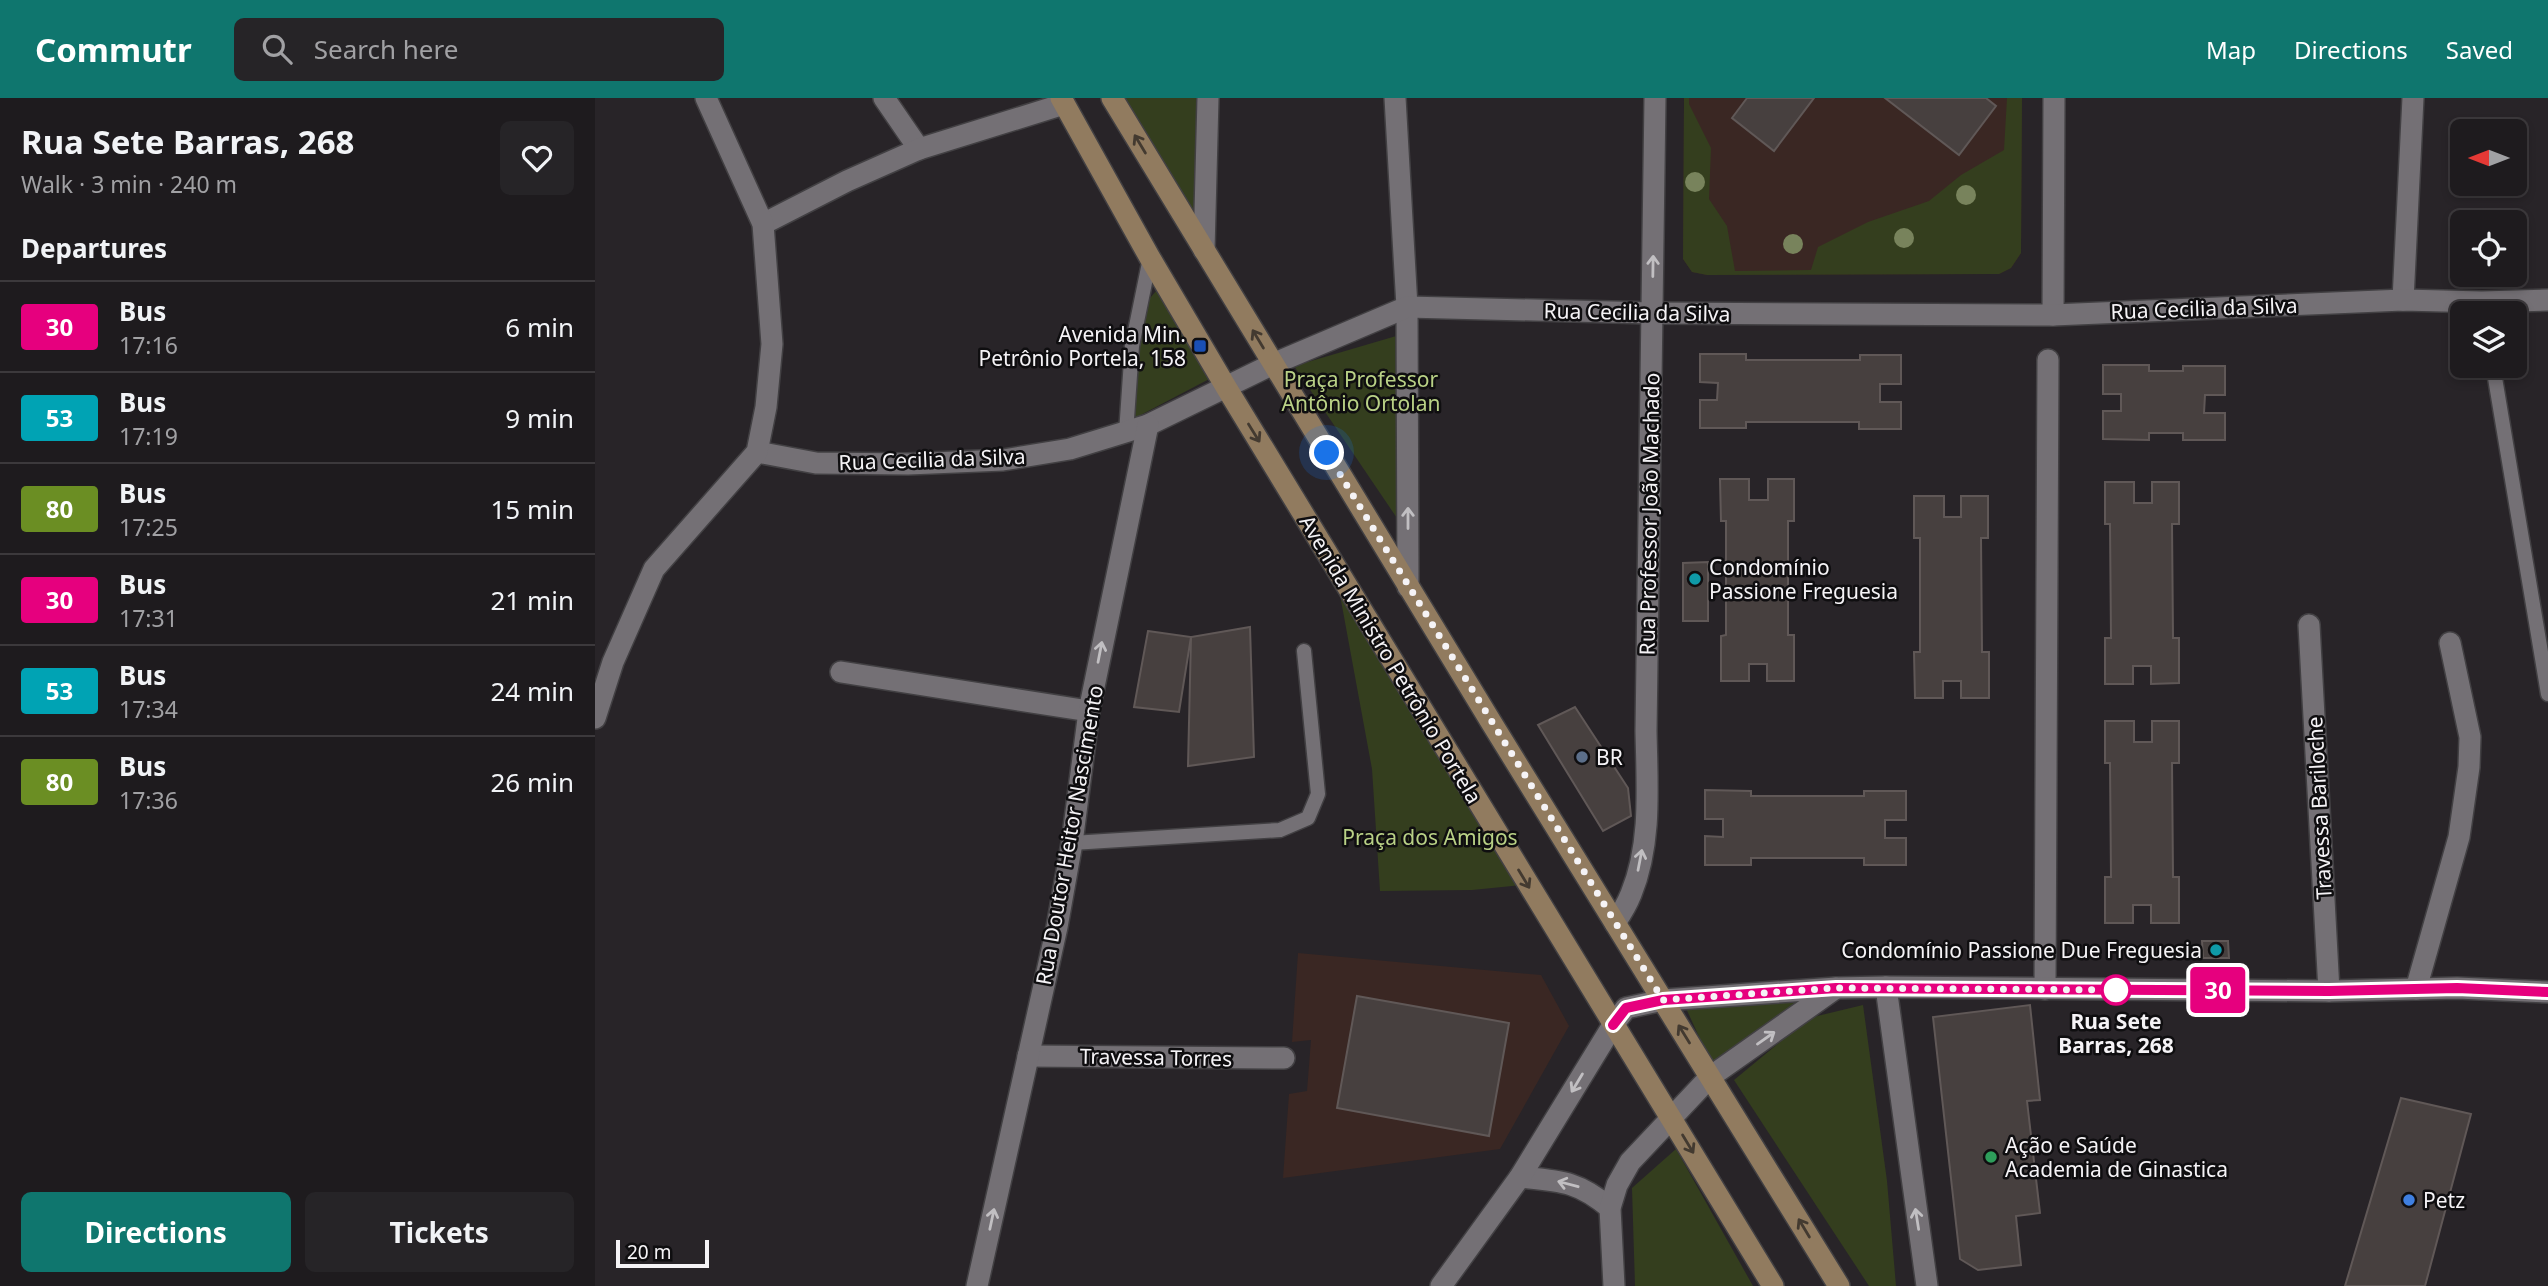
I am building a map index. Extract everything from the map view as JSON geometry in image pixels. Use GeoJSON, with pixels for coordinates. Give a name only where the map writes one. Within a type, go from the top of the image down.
{"type":"FeatureCollection","features":[{"type":"Feature","properties":{"kind":"main road"},"geometry":{"type":"LineString","coordinates":[[1112,98],[1408,587],[1839,1286]]}},
{"type":"Feature","properties":{"kind":"main road","name":"Avenida Ministro Petrônio Portela"},"geometry":{"type":"LineString","coordinates":[[1062,101],[1226,387],[1773,1286]]}},
{"type":"Feature","properties":{"kind":"street"},"geometry":{"type":"LineString","coordinates":[[595,718],[613,662],[654,569],[757,452],[766,407],[772,344],[763,223],[706,98]]}},
{"type":"Feature","properties":{"kind":"street"},"geometry":{"type":"LineString","coordinates":[[884,98],[919,149]]}},
{"type":"Feature","properties":{"kind":"street"},"geometry":{"type":"LineString","coordinates":[[1204,250],[1208,98]]}},
{"type":"Feature","properties":{"kind":"street"},"geometry":{"type":"LineString","coordinates":[[1395,98],[1407,307],[1408,587]]}},
{"type":"Feature","properties":{"kind":"street","name":"Rua Professor João Machado"},"geometry":{"type":"LineString","coordinates":[[1615,923],[1631,895],[1640,866],[1647,818],[1655,98]]}},
{"type":"Feature","properties":{"kind":"street"},"geometry":{"type":"LineString","coordinates":[[2053,314],[2054,98]]}},
{"type":"Feature","properties":{"kind":"street"},"geometry":{"type":"LineString","coordinates":[[2403,300],[2413,98]]}},
{"type":"Feature","properties":{"kind":"street"},"geometry":{"type":"LineString","coordinates":[[763,223],[919,149],[1062,101]]}},
{"type":"Feature","properties":{"kind":"street","name":"Rua Cecilia da Silva"},"geometry":{"type":"LineString","coordinates":[[757,452],[816,463],[908,464],[1003,460],[1070,449],[1148,425],[1273,364],[1407,307],[1652,313],[2053,314],[2403,300],[2450,304]]}},
{"type":"Feature","properties":{"kind":"street","name":"Rua Cecilia da Silva"},"geometry":{"type":"LineString","coordinates":[[2527,302],[2548,300]]}},
{"type":"Feature","properties":{"kind":"street"},"geometry":{"type":"LineString","coordinates":[[2045,989],[2048,360]]}},
{"type":"Feature","properties":{"kind":"street","name":"Rua Doutor Heitor Nascimento"},"geometry":{"type":"LineString","coordinates":[[978,1286],[1057,927],[1072,842],[1089,712],[1148,425]]}},
{"type":"Feature","properties":{"kind":"street","name":"Travessa Bariloche"},"geometry":{"type":"LineString","coordinates":[[2308,625],[2329,991]]}},
{"type":"Feature","properties":{"kind":"street"},"geometry":{"type":"LineString","coordinates":[[2417,989],[2459,837],[2469,767],[2470,737],[2449,643]]}},
{"type":"Feature","properties":{"kind":"street"},"geometry":{"type":"LineString","coordinates":[[841,672],[1089,712]]}},
{"type":"Feature","properties":{"kind":"street"},"geometry":{"type":"LineString","coordinates":[[1886,987],[1927,1286]]}},
{"type":"Feature","properties":{"kind":"street"},"geometry":{"type":"LineString","coordinates":[[1441,1286],[1520,1177],[1626,1008],[1663,1000],[1886,987],[2548,992]]}},
{"type":"Feature","properties":{"kind":"street"},"geometry":{"type":"LineString","coordinates":[[1614,1286],[1611,1209],[1617,1185],[1630,1162],[1710,1077],[1836,988]]}},
{"type":"Feature","properties":{"kind":"street","name":"Travessa Torres"},"geometry":{"type":"LineString","coordinates":[[1028,1056],[1284,1058]]}},
{"type":"Feature","properties":{"kind":"street"},"geometry":{"type":"LineString","coordinates":[[1520,1177],[1573,1183],[1593,1194],[1611,1209]]}},
{"type":"Feature","properties":{"kind":"lane"},"geometry":{"type":"LineString","coordinates":[[1126,433],[1132,346],[1150,258]]}},
{"type":"Feature","properties":{"kind":"lane"},"geometry":{"type":"LineString","coordinates":[[2495,378],[2548,694]]}},
{"type":"Feature","properties":{"kind":"lane"},"geometry":{"type":"LineString","coordinates":[[1072,842],[1280,830],[1308,818],[1318,794],[1304,652]]}},
{"type":"Feature","properties":{"kind":"shaded area"},"geometry":{"type":"Polygon","coordinates":[[[1684,98],[2022,98],[2021,253],[2011,268],[1999,274],[1707,275],[1692,272],[1683,259],[1684,98]]]}},
{"type":"Feature","properties":{"kind":"shaded area"},"geometry":{"type":"Polygon","coordinates":[[[1298,953],[1541,975],[1569,1026],[1500,1149],[1283,1178],[1289,1094],[1307,1091],[1311,1040],[1292,1042],[1298,953]]]}},
{"type":"Feature","properties":{"kind":"green space"},"geometry":{"type":"Polygon","coordinates":[[[1118,98],[1208,98],[1204,250],[1118,98]]]}},
{"type":"Feature","properties":{"kind":"green space"},"geometry":{"type":"Polygon","coordinates":[[[1684,98],[1689,98],[1689,104],[1711,148],[1709,199],[1727,226],[1735,271],[1811,270],[1818,247],[1868,222],[1929,201],[1961,175],[2004,150],[2007,98],[2022,98],[2021,253],[2011,268],[1999,274],[1707,275],[1692,272],[1683,259],[1684,98]]]}},
{"type":"Feature","properties":{"kind":"green space"},"geometry":{"type":"Polygon","coordinates":[[[1164,282],[1215,376],[1133,419],[1143,306],[1164,282]]]}},
{"type":"Feature","properties":{"kind":"green space","name":"Praça Professor Antônio Ortolan"},"geometry":{"type":"Polygon","coordinates":[[[1403,334],[1401,524],[1294,366],[1403,334]]]}},
{"type":"Feature","properties":{"kind":"green space","name":"Praça dos Amigos"},"geometry":{"type":"Polygon","coordinates":[[[1340,595],[1522,885],[1472,890],[1380,891],[1372,769],[1340,595]]]}},
{"type":"Feature","properties":{"kind":"green space"},"geometry":{"type":"Polygon","coordinates":[[[1800,1000],[1711,1063],[1685,1006],[1800,1000]]]}},
{"type":"Feature","properties":{"kind":"green space"},"geometry":{"type":"Polygon","coordinates":[[[1863,1005],[1887,1181],[1896,1286],[1869,1286],[1734,1080],[1809,1018],[1863,1005]]]}},
{"type":"Feature","properties":{"kind":"green space"},"geometry":{"type":"Polygon","coordinates":[[[1676,1149],[1753,1286],[1635,1286],[1632,1188],[1676,1149]]]}},
{"type":"Feature","properties":{"kind":"building"},"geometry":{"type":"Polygon","coordinates":[[[1747,98],[1814,98],[1774,151],[1732,118],[1747,98]]]}},
{"type":"Feature","properties":{"kind":"building"},"geometry":{"type":"Polygon","coordinates":[[[1885,98],[1986,98],[1996,106],[1959,155],[1885,98]]]}},
{"type":"Feature","properties":{"kind":"building"},"geometry":{"type":"Polygon","coordinates":[[[1700,354],[1746,354],[1746,360],[1860,360],[1860,355],[1901,355],[1901,384],[1880,384],[1880,402],[1901,402],[1901,429],[1859,429],[1859,422],[1746,422],[1746,428],[1700,428],[1700,400],[1717,400],[1718,383],[1700,382],[1700,354]]]}},
{"type":"Feature","properties":{"kind":"building"},"geometry":{"type":"Polygon","coordinates":[[[2103,365],[2149,365],[2149,371],[2183,371],[2183,366],[2225,366],[2225,395],[2205,395],[2204,413],[2225,413],[2225,440],[2183,440],[2183,433],[2149,433],[2149,440],[2103,439],[2103,411],[2121,411],[2121,394],[2103,394],[2103,365]]]}},
{"type":"Feature","properties":{"kind":"building"},"geometry":{"type":"Polygon","coordinates":[[[1720,479],[1749,479],[1749,500],[1768,500],[1768,479],[1794,479],[1794,521],[1788,521],[1788,635],[1794,635],[1794,681],[1767,681],[1767,664],[1749,664],[1749,681],[1721,681],[1721,636],[1726,635],[1726,521],[1721,521],[1720,479]]]}},
{"type":"Feature","properties":{"kind":"building"},"geometry":{"type":"Polygon","coordinates":[[[2105,482],[2134,482],[2134,503],[2152,503],[2152,482],[2179,482],[2179,524],[2172,524],[2173,638],[2179,638],[2179,683],[2151,684],[2151,666],[2133,666],[2133,684],[2105,684],[2105,638],[2111,638],[2110,524],[2105,524],[2105,482]]]}},
{"type":"Feature","properties":{"kind":"building"},"geometry":{"type":"Polygon","coordinates":[[[1914,496],[1944,496],[1944,517],[1961,517],[1961,496],[1988,496],[1988,538],[1981,538],[1982,652],[1989,652],[1989,698],[1961,698],[1961,681],[1943,681],[1943,698],[1915,698],[1914,652],[1920,652],[1920,538],[1914,538],[1914,496]]]}},
{"type":"Feature","properties":{"kind":"building","name":"Condomínio Passione Freguesia"},"geometry":{"type":"Polygon","coordinates":[[[1708,562],[1708,621],[1683,621],[1683,563],[1708,562]]]}},
{"type":"Feature","properties":{"kind":"building"},"geometry":{"type":"Polygon","coordinates":[[[1250,627],[1254,757],[1188,766],[1191,637],[1250,627]]]}},
{"type":"Feature","properties":{"kind":"building"},"geometry":{"type":"Polygon","coordinates":[[[1148,631],[1191,637],[1179,712],[1134,707],[1148,631]]]}},
{"type":"Feature","properties":{"kind":"building","name":"BR"},"geometry":{"type":"Polygon","coordinates":[[[1575,707],[1628,788],[1631,816],[1603,831],[1538,725],[1575,707]]]}},
{"type":"Feature","properties":{"kind":"building"},"geometry":{"type":"Polygon","coordinates":[[[2105,721],[2134,721],[2134,742],[2152,742],[2152,721],[2179,721],[2179,763],[2172,763],[2173,877],[2179,877],[2179,923],[2151,923],[2151,905],[2133,905],[2133,923],[2105,923],[2105,877],[2111,877],[2110,763],[2105,763],[2105,721]]]}},
{"type":"Feature","properties":{"kind":"building"},"geometry":{"type":"Polygon","coordinates":[[[1705,790],[1751,791],[1751,796],[1864,796],[1864,791],[1906,791],[1906,820],[1885,820],[1885,838],[1906,838],[1906,865],[1864,865],[1864,858],[1751,858],[1751,865],[1705,865],[1705,836],[1723,837],[1723,819],[1705,819],[1705,790]]]}},
{"type":"Feature","properties":{"kind":"building","name":"Condomínio Passione Due Freguesia"},"geometry":{"type":"Polygon","coordinates":[[[2202,941],[2228,941],[2229,958],[2203,958],[2202,941]]]}},
{"type":"Feature","properties":{"kind":"building"},"geometry":{"type":"Polygon","coordinates":[[[1357,996],[1509,1023],[1489,1136],[1337,1108],[1357,996]]]}},
{"type":"Feature","properties":{"kind":"building","name":"Ação e Saúde Academia de Ginastica"},"geometry":{"type":"Polygon","coordinates":[[[2030,1005],[2040,1100],[2027,1101],[2040,1213],[2016,1216],[2021,1265],[1978,1270],[1960,1259],[1933,1017],[2030,1005]]]}},
{"type":"Feature","properties":{"kind":"building","name":"Petz"},"geometry":{"type":"Polygon","coordinates":[[[2401,1098],[2471,1114],[2425,1286],[2345,1286],[2401,1098]]]}},
{"type":"Feature","properties":{"kind":"bus line","name":"30"},"geometry":{"type":"LineString","coordinates":[[1613,1025],[1626,1008],[1663,1000],[1836,988],[2329,991],[2457,988],[2548,992]]}},
{"type":"Feature","properties":{"kind":"place","name":"Avenida Min. Petrônio Portela, 158"},"geometry":{"type":"Point","coordinates":[1200,346]}},
{"type":"Feature","properties":{"kind":"place","name":"Condomínio Passione Freguesia"},"geometry":{"type":"Point","coordinates":[1695,579]}},
{"type":"Feature","properties":{"kind":"place","name":"BR"},"geometry":{"type":"Point","coordinates":[1582,757]}},
{"type":"Feature","properties":{"kind":"place","name":"Condomínio Passione Due Freguesia"},"geometry":{"type":"Point","coordinates":[2216,950]}},
{"type":"Feature","properties":{"kind":"place","name":"Rua Sete Barras, 268"},"geometry":{"type":"Point","coordinates":[2116,990]}},
{"type":"Feature","properties":{"kind":"place","name":"Ação e Saúde Academia de Ginastica"},"geometry":{"type":"Point","coordinates":[1991,1157]}},
{"type":"Feature","properties":{"kind":"place","name":"Petz"},"geometry":{"type":"Point","coordinates":[2409,1200]}},
{"type":"Feature","properties":{"kind":"route"},"geometry":{"type":"LineString","coordinates":[[1327,453],[1663,1000],[1836,988],[2119,990],[2116,990]]}}]}
